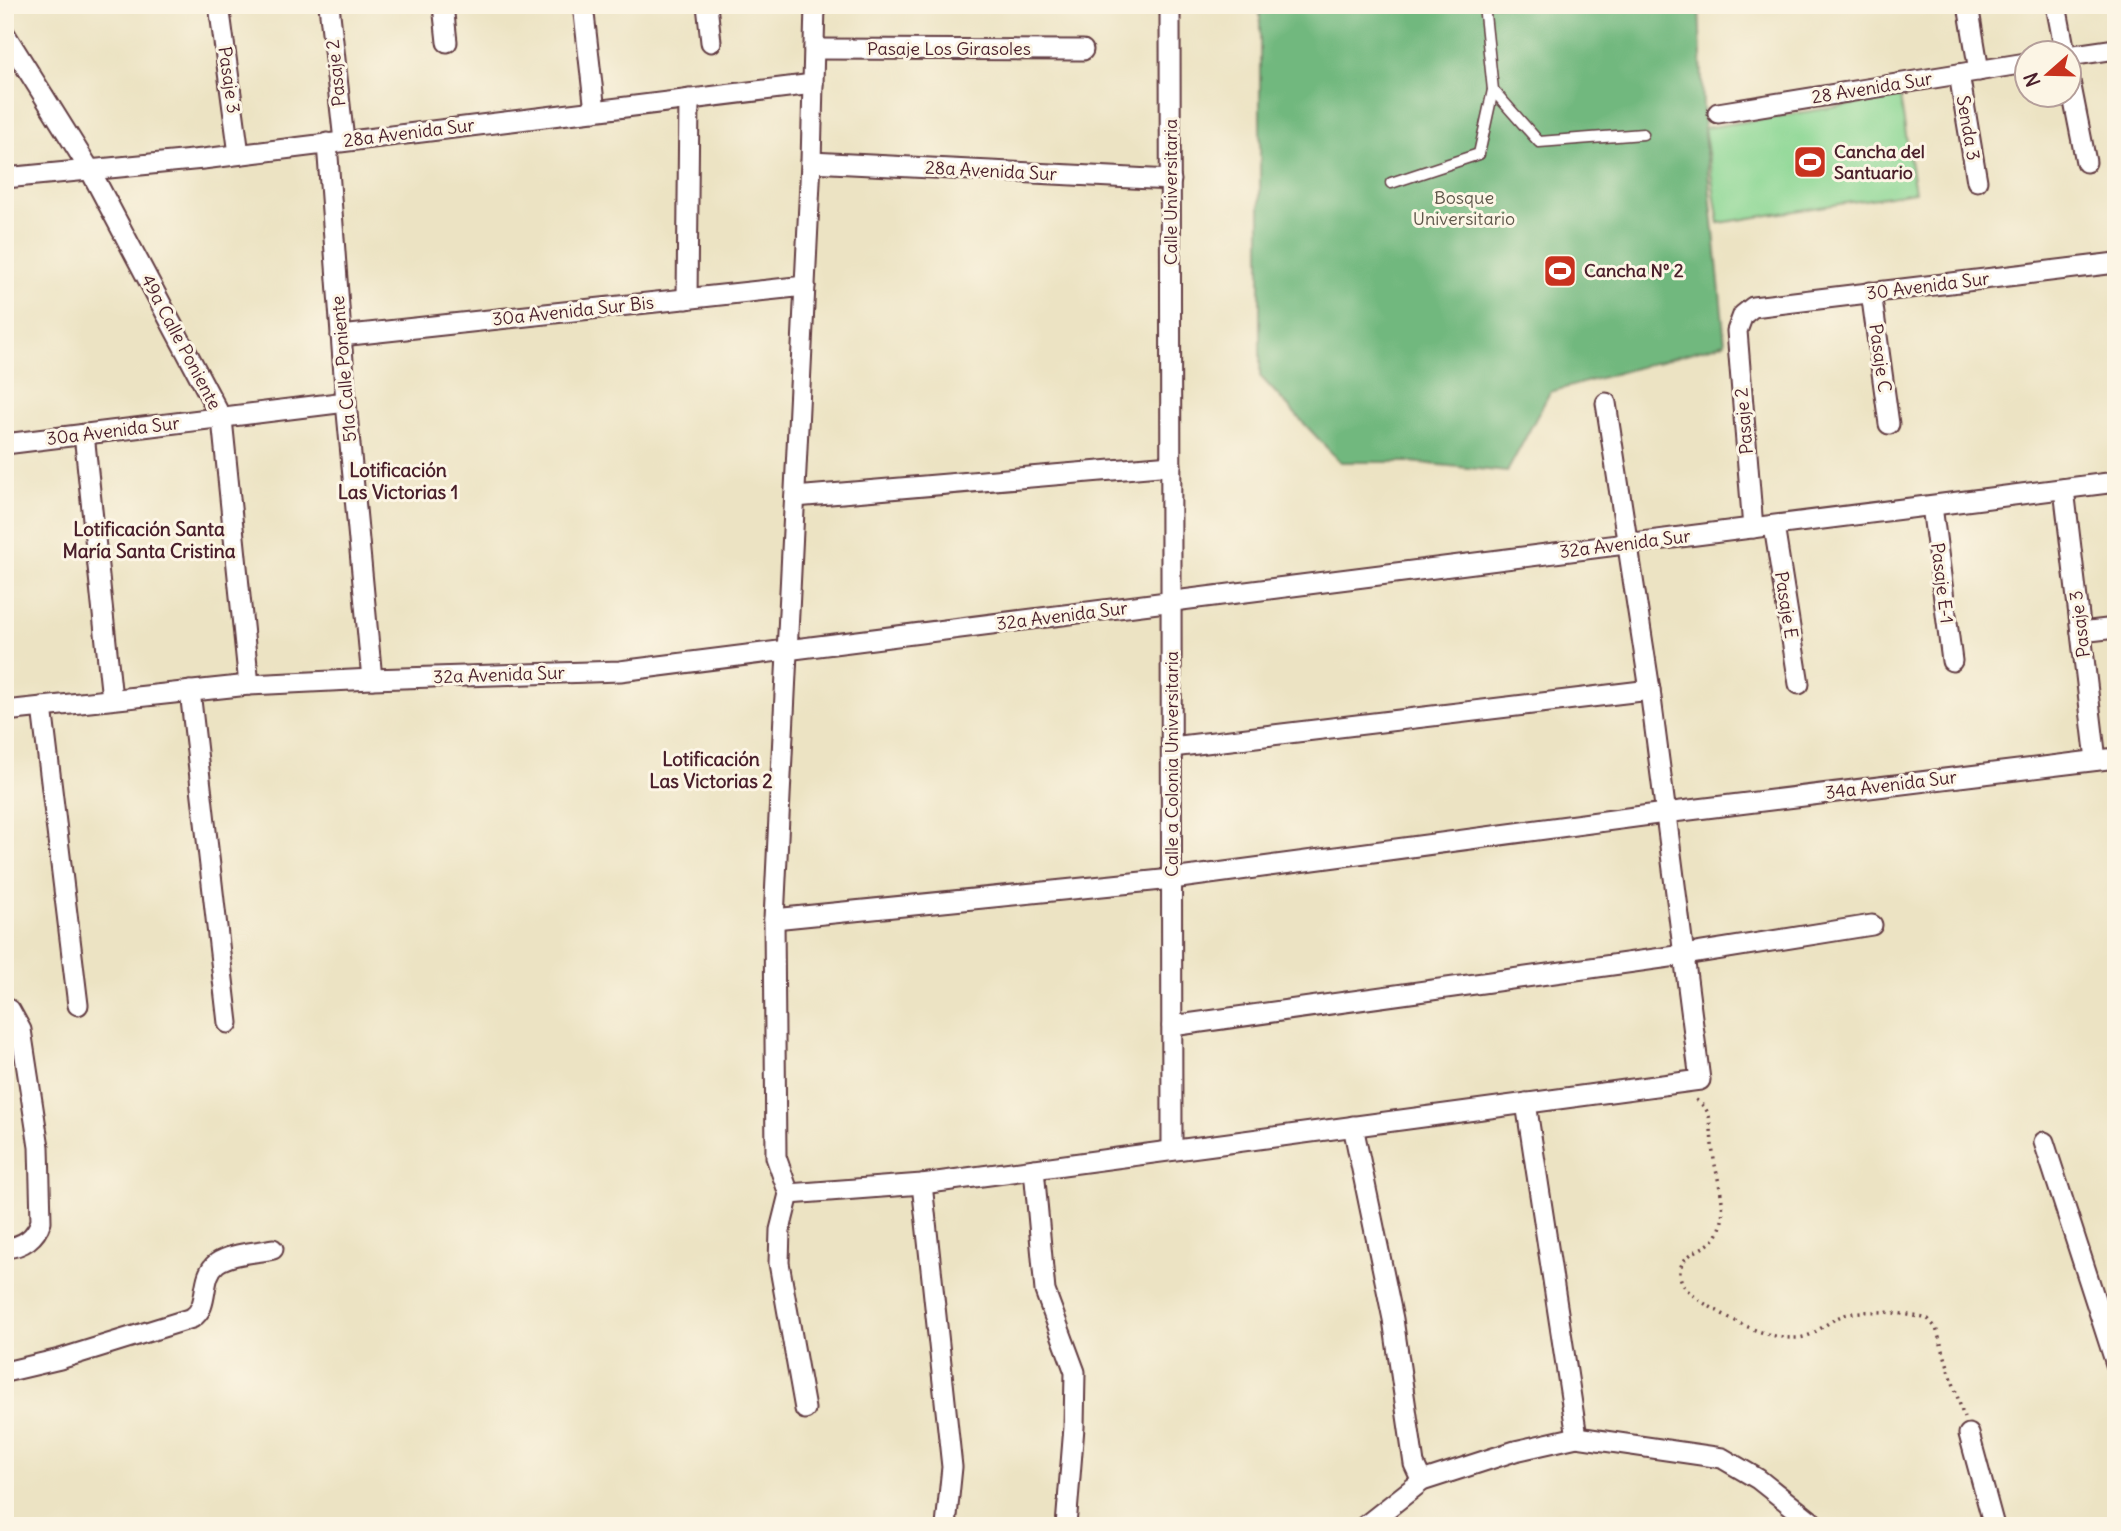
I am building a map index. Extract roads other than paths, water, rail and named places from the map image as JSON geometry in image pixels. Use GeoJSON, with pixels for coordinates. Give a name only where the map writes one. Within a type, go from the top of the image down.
{"type":"FeatureCollection","features":[{"type":"Feature","properties":{"kind":"street","name":"Pasaje 3"},"geometry":{"type":"LineString","coordinates":[[219,5],[239,154]]}},
{"type":"Feature","properties":{"kind":"street","name":"Pasaje 2"},"geometry":{"type":"LineString","coordinates":[[329,5],[335,142]]}},
{"type":"Feature","properties":{"kind":"street"},"geometry":{"type":"LineString","coordinates":[[443,5],[447,42]]}},
{"type":"Feature","properties":{"kind":"street"},"geometry":{"type":"LineString","coordinates":[[583,5],[595,111]]}},
{"type":"Feature","properties":{"kind":"street"},"geometry":{"type":"LineString","coordinates":[[707,5],[711,42]]}},
{"type":"Feature","properties":{"kind":"street"},"geometry":{"type":"LineString","coordinates":[[805,1409],[779,1263],[780,1230],[789,1195],[776,1157],[774,919],[811,162],[815,5]]}},
{"type":"Feature","properties":{"kind":"street","name":"Calle Universitaria"},"geometry":{"type":"LineString","coordinates":[[1170,5],[1171,378]]}},
{"type":"Feature","properties":{"kind":"street"},"geometry":{"type":"LineString","coordinates":[[1968,5],[1979,71]]}},
{"type":"Feature","properties":{"kind":"street"},"geometry":{"type":"LineString","coordinates":[[2056,5],[2063,38]]}},
{"type":"Feature","properties":{"kind":"street","name":"49a Calle Poniente"},"geometry":{"type":"LineString","coordinates":[[5,34],[90,170],[222,418],[249,685]]}},
{"type":"Feature","properties":{"kind":"street","name":"Pasaje Los Girasoles"},"geometry":{"type":"LineString","coordinates":[[814,49],[1083,50]]}},
{"type":"Feature","properties":{"kind":"street"},"geometry":{"type":"LineString","coordinates":[[2082,52],[2116,49]]}},
{"type":"Feature","properties":{"kind":"street","name":"28 Avenida Sur"},"geometry":{"type":"LineString","coordinates":[[1718,113],[2012,65]]}},
{"type":"Feature","properties":{"kind":"street","name":"Senda 3"},"geometry":{"type":"LineString","coordinates":[[1959,74],[1977,181]]}},
{"type":"Feature","properties":{"kind":"street","name":"28a Avenida Sur"},"geometry":{"type":"LineString","coordinates":[[5,178],[239,154],[813,84]]}},
{"type":"Feature","properties":{"kind":"street"},"geometry":{"type":"LineString","coordinates":[[687,299],[689,99]]}},
{"type":"Feature","properties":{"kind":"street"},"geometry":{"type":"LineString","coordinates":[[2075,108],[2086,162]]}},
{"type":"Feature","properties":{"kind":"street","name":"51a Calle Poniente"},"geometry":{"type":"LineString","coordinates":[[335,142],[341,336],[372,679]]}},
{"type":"Feature","properties":{"kind":"street","name":"28a Avenida Sur"},"geometry":{"type":"LineString","coordinates":[[811,162],[1171,180]]}},
{"type":"Feature","properties":{"kind":"street","name":"30 Avenida Sur"},"geometry":{"type":"LineString","coordinates":[[1743,315],[1753,307],[1763,305],[2116,263]]}},
{"type":"Feature","properties":{"kind":"street","name":"30a Avenida Sur Bis"},"geometry":{"type":"LineString","coordinates":[[341,336],[805,286]]}},
{"type":"Feature","properties":{"kind":"street","name":"Pasaje C"},"geometry":{"type":"LineString","coordinates":[[1871,292],[1889,424]]}},
{"type":"Feature","properties":{"kind":"street","name":"Pasaje 2"},"geometry":{"type":"LineString","coordinates":[[1743,315],[1737,331],[1753,528]]}},
{"type":"Feature","properties":{"kind":"street","name":"Calle a Colonia Universitaria"},"geometry":{"type":"LineString","coordinates":[[1171,378],[1172,1150]]}},
{"type":"Feature","properties":{"kind":"street","name":"30a Avenida Sur"},"geometry":{"type":"LineString","coordinates":[[5,444],[346,402]]}},
{"type":"Feature","properties":{"kind":"street"},"geometry":{"type":"LineString","coordinates":[[789,1195],[922,1184],[1700,1080],[1650,690],[1606,403]]}},
{"type":"Feature","properties":{"kind":"street"},"geometry":{"type":"LineString","coordinates":[[84,434],[112,699]]}},
{"type":"Feature","properties":{"kind":"street"},"geometry":{"type":"LineString","coordinates":[[794,497],[1171,465]]}},
{"type":"Feature","properties":{"kind":"street","name":"32a Avenida Sur"},"geometry":{"type":"LineString","coordinates":[[5,711],[249,685],[620,671],[2116,482]]}},
{"type":"Feature","properties":{"kind":"street","name":"Pasaje 3"},"geometry":{"type":"LineString","coordinates":[[2064,489],[2081,632],[2106,759]]}},
{"type":"Feature","properties":{"kind":"street","name":"Pasaje E-1"},"geometry":{"type":"LineString","coordinates":[[1932,506],[1952,661]]}},
{"type":"Feature","properties":{"kind":"street","name":"Pasaje E"},"geometry":{"type":"LineString","coordinates":[[1774,526],[1798,684]]}},
{"type":"Feature","properties":{"kind":"street"},"geometry":{"type":"LineString","coordinates":[[2081,632],[2116,628]]}},
{"type":"Feature","properties":{"kind":"street"},"geometry":{"type":"LineString","coordinates":[[1172,747],[1650,690]]}},
{"type":"Feature","properties":{"kind":"street"},"geometry":{"type":"LineString","coordinates":[[190,691],[228,1023]]}},
{"type":"Feature","properties":{"kind":"street"},"geometry":{"type":"LineString","coordinates":[[43,707],[79,1005]]}},
{"type":"Feature","properties":{"kind":"street","name":"34a Avenida Sur"},"geometry":{"type":"LineString","coordinates":[[774,919],[1172,879],[1665,813],[2106,759]]}},
{"type":"Feature","properties":{"kind":"street"},"geometry":{"type":"LineString","coordinates":[[1172,1026],[1684,955],[1872,925]]}},
{"type":"Feature","properties":{"kind":"street"},"geometry":{"type":"LineString","coordinates":[[5,1007],[10,1010],[21,1030],[39,1147],[41,1221],[37,1232],[27,1241],[5,1248]]}},
{"type":"Feature","properties":{"kind":"street"},"geometry":{"type":"LineString","coordinates":[[1526,1103],[1577,1437]]}},
{"type":"Feature","properties":{"kind":"street"},"geometry":{"type":"LineString","coordinates":[[1353,1126],[1393,1319],[1414,1464],[1422,1481]]}},
{"type":"Feature","properties":{"kind":"street"},"geometry":{"type":"LineString","coordinates":[[2044,1142],[2116,1364]]}},
{"type":"Feature","properties":{"kind":"street"},"geometry":{"type":"LineString","coordinates":[[1034,1169],[1045,1291],[1075,1372],[1074,1427],[1066,1526]]}},
{"type":"Feature","properties":{"kind":"street"},"geometry":{"type":"LineString","coordinates":[[922,1184],[952,1467],[946,1526]]}},
{"type":"Feature","properties":{"kind":"street"},"geometry":{"type":"LineString","coordinates":[[5,1372],[60,1359],[192,1318],[202,1308],[208,1275],[215,1264],[224,1259],[272,1250]]}},
{"type":"Feature","properties":{"kind":"street"},"geometry":{"type":"LineString","coordinates":[[1969,1434],[1994,1526]]}},
{"type":"Feature","properties":{"kind":"street"},"geometry":{"type":"LineString","coordinates":[[1365,1526],[1422,1481],[1515,1451],[1577,1437],[1722,1458],[1758,1479],[1817,1526]]}},
{"type":"Feature","properties":{"kind":"lane"},"geometry":{"type":"LineString","coordinates":[[1391,183],[1479,153],[1493,90],[1484,5]]}},
{"type":"Feature","properties":{"kind":"lane"},"geometry":{"type":"LineString","coordinates":[[1493,90],[1539,142],[1643,134]]}},
{"type":"Feature","properties":{"kind":"place","name":"Cancha del Santuario"},"geometry":{"type":"Point","coordinates":[1810,162]}},
{"type":"Feature","properties":{"kind":"place","name":"Cancha Nº 2"},"geometry":{"type":"Point","coordinates":[1560,271]}},
{"type":"Feature","properties":{"kind":"district","name":"Lotificación Las Victorias 1"},"geometry":{"type":"Point","coordinates":[398,481]}},
{"type":"Feature","properties":{"kind":"district","name":"Lotificación Santa María Santa Cristina"},"geometry":{"type":"Point","coordinates":[149,540]}},
{"type":"Feature","properties":{"kind":"district","name":"Lotificación Las Victorias 2"},"geometry":{"type":"Point","coordinates":[711,770]}},
{"type":"Feature","properties":{"kind":"park label","name":"Bosque Universitario"},"geometry":{"type":"Point","coordinates":[1464,208]}}]}
